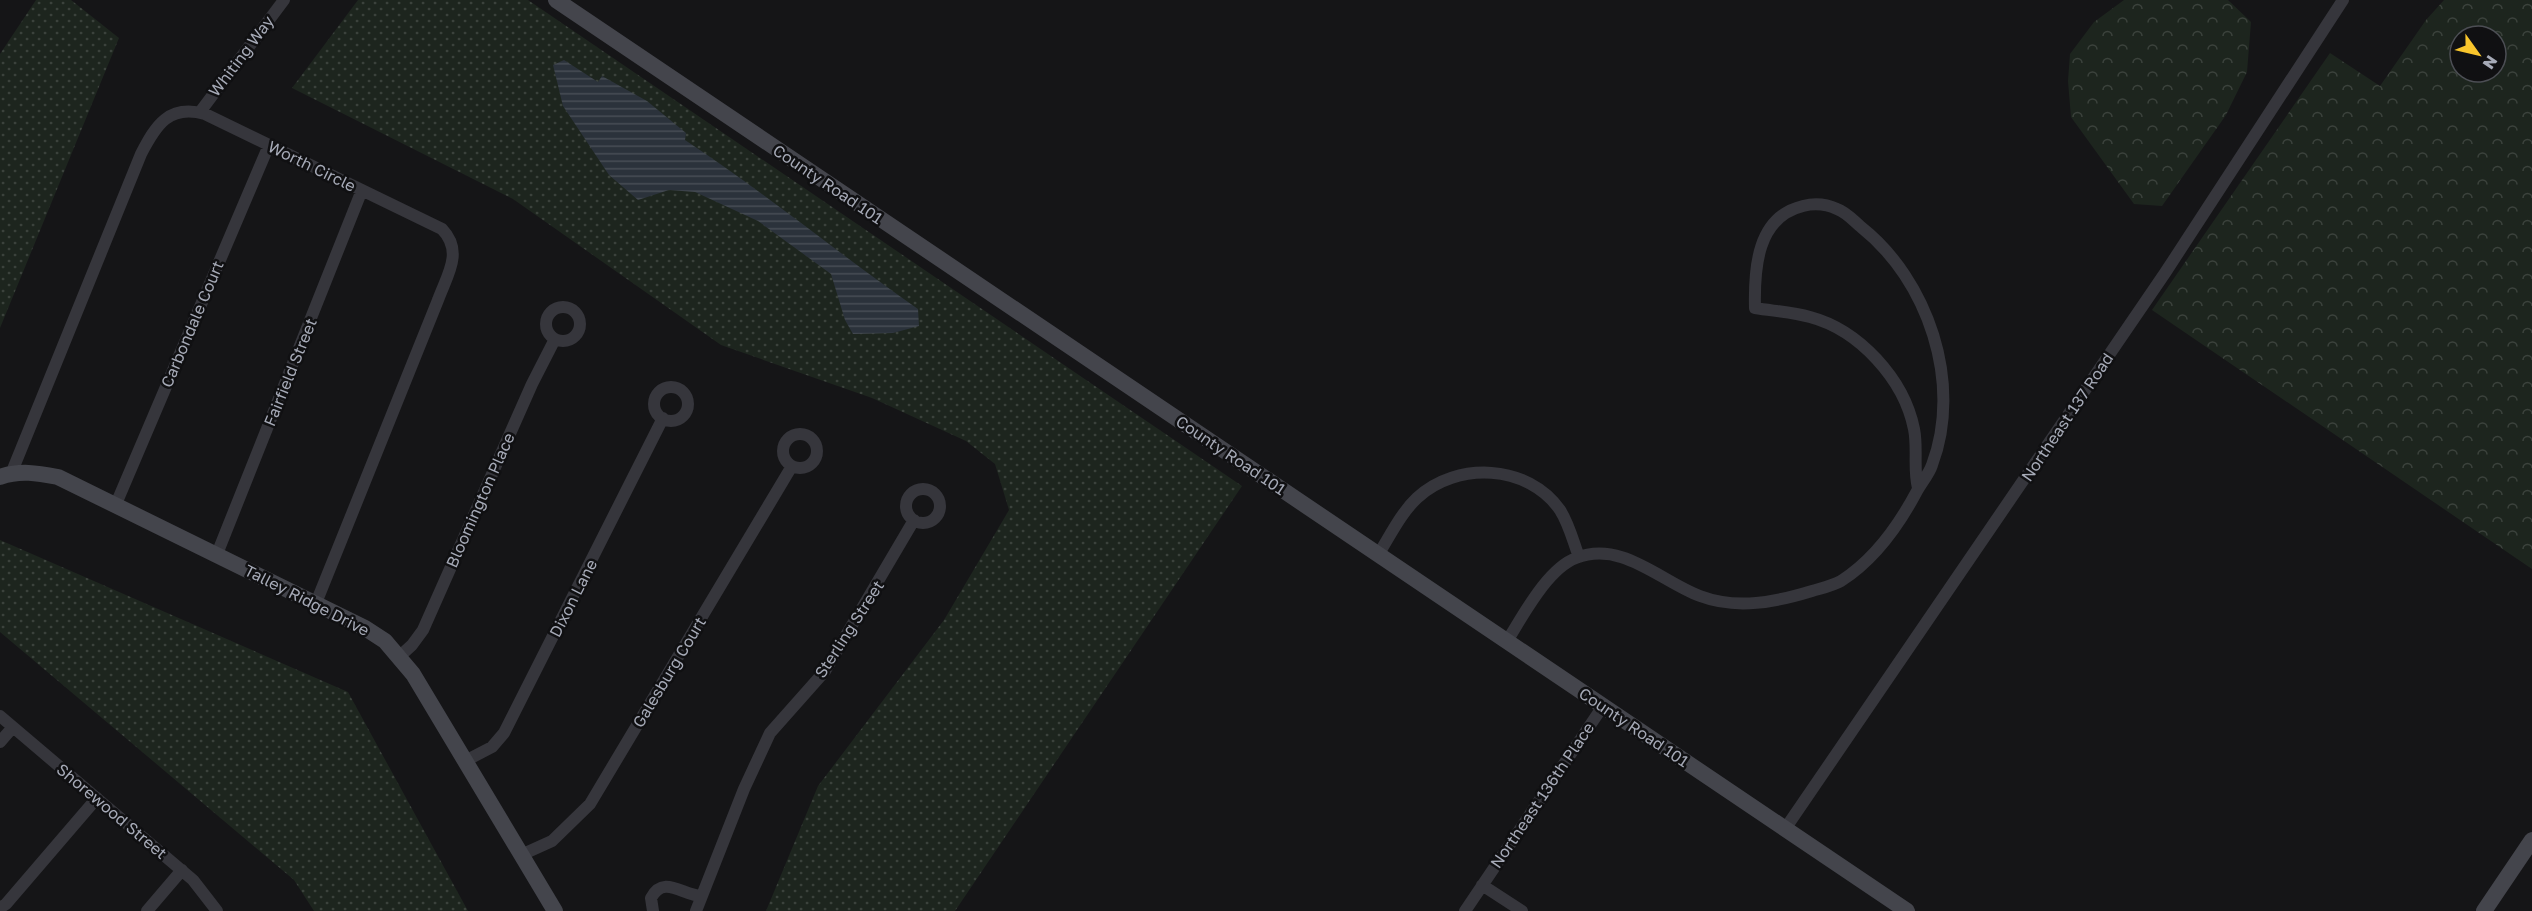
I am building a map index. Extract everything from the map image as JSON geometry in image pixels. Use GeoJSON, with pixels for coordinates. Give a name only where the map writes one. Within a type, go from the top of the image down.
{"type":"FeatureCollection","features":[{"type":"Feature","properties":{"kind":"street","name":"Whiting Way"},"geometry":{"type":"LineString","coordinates":[[200,112],[284,0]]}},
{"type":"Feature","properties":{"kind":"street","name":"County Road 101"},"geometry":{"type":"LineString","coordinates":[[556,0],[1907,911]]}},
{"type":"Feature","properties":{"kind":"street","name":"Northeast 137 Road"},"geometry":{"type":"LineString","coordinates":[[1785,829],[2159,283],[2343,0]]}},
{"type":"Feature","properties":{"kind":"street"},"geometry":{"type":"LineString","coordinates":[[6,475],[141,154],[152,134],[166,117],[178,111],[200,112]]}},
{"type":"Feature","properties":{"kind":"street","name":"Worth Circle"},"geometry":{"type":"LineString","coordinates":[[200,112],[442,229],[451,239],[454,248],[453,261],[316,603]]}},
{"type":"Feature","properties":{"kind":"street","name":"Carbondale Court"},"geometry":{"type":"LineString","coordinates":[[116,504],[268,144]]}},
{"type":"Feature","properties":{"kind":"street","name":"Fairfield Street"},"geometry":{"type":"LineString","coordinates":[[217,554],[362,190]]}},
{"type":"Feature","properties":{"kind":"street"},"geometry":{"type":"LineString","coordinates":[[1507,641],[1543,586],[1563,564],[1579,556],[1611,555],[1629,560],[1646,566],[1685,589],[1718,602],[1738,604],[1780,601],[1839,582],[1851,573],[1880,548],[1912,501],[1932,466],[1943,404],[1942,374],[1935,337],[1920,298],[1897,261],[1879,241],[1839,209],[1815,203],[1789,209],[1769,228],[1759,252],[1754,284],[1755,308],[1810,317],[1832,326],[1870,351],[1908,406],[1917,454],[1915,476],[1918,488]]}},
{"type":"Feature","properties":{"kind":"street","name":"Bloomington Place"},"geometry":{"type":"LineString","coordinates":[[400,656],[423,630],[527,394],[555,339]]}},
{"type":"Feature","properties":{"kind":"street","name":"Dixon Lane"},"geometry":{"type":"LineString","coordinates":[[465,761],[492,747],[504,733],[663,418]]}},
{"type":"Feature","properties":{"kind":"street","name":"Galesburg Court"},"geometry":{"type":"LineString","coordinates":[[521,855],[552,841],[590,804],[792,466]]}},
{"type":"Feature","properties":{"kind":"street","name":"Talley Ridge Drive"},"geometry":{"type":"LineString","coordinates":[[6,475],[35,472],[58,477],[316,603],[385,641],[413,674],[555,911]]}},
{"type":"Feature","properties":{"kind":"street"},"geometry":{"type":"LineString","coordinates":[[1378,555],[1406,511],[1428,489],[1453,477],[1486,472],[1521,479],[1548,497],[1565,520],[1579,556]]}},
{"type":"Feature","properties":{"kind":"street","name":"Sterling Street"},"geometry":{"type":"LineString","coordinates":[[696,911],[744,789],[770,734],[825,671],[915,520]]}},
{"type":"Feature","properties":{"kind":"street","name":"Northeast 136th Place"},"geometry":{"type":"LineString","coordinates":[[1465,911],[1603,706]]}},
{"type":"Feature","properties":{"kind":"street","name":"Shorewood Street"},"geometry":{"type":"LineString","coordinates":[[0,716],[182,870],[193,880],[217,911]]}},
{"type":"Feature","properties":{"kind":"street"},"geometry":{"type":"LineString","coordinates":[[0,742],[13,727]]}},
{"type":"Feature","properties":{"kind":"street"},"geometry":{"type":"LineString","coordinates":[[0,908],[6,904],[97,798]]}},
{"type":"Feature","properties":{"kind":"street"},"geometry":{"type":"LineString","coordinates":[[2484,911],[2532,840]]}},
{"type":"Feature","properties":{"kind":"street"},"geometry":{"type":"LineString","coordinates":[[147,911],[182,870]]}},
{"type":"Feature","properties":{"kind":"street","name":"Northeast 136th Place"},"geometry":{"type":"LineString","coordinates":[[1482,885],[1522,911]]}},
{"type":"Feature","properties":{"kind":"street"},"geometry":{"type":"LineString","coordinates":[[653,911],[651,898],[661,887],[668,886],[695,896],[702,896]]}},
{"type":"Feature","properties":{"kind":"green space"},"geometry":{"type":"Polygon","coordinates":[[[36,0],[71,0],[119,38],[0,328],[0,54],[36,0]]]}},
{"type":"Feature","properties":{"kind":"green space"},"geometry":{"type":"Polygon","coordinates":[[[358,0],[528,0],[1242,486],[955,911],[766,911],[818,786],[944,620],[1009,510],[995,464],[966,441],[872,398],[721,345],[513,199],[292,88],[358,0]]]}},
{"type":"Feature","properties":{"kind":"green space"},"geometry":{"type":"Polygon","coordinates":[[[2124,0],[2228,0],[2251,22],[2247,72],[2226,115],[2162,206],[2134,204],[2071,117],[2068,81],[2070,54],[2094,22],[2124,0]]]}},
{"type":"Feature","properties":{"kind":"green space"},"geometry":{"type":"Polygon","coordinates":[[[2444,0],[2532,0],[2532,569],[2152,310],[2330,53],[2380,86],[2426,20],[2444,0]]]}},
{"type":"Feature","properties":{"kind":"green space"},"geometry":{"type":"Polygon","coordinates":[[[0,540],[348,692],[468,911],[314,911],[294,880],[0,632],[0,540]]]}},
{"type":"Feature","properties":{"kind":"shaded area"},"geometry":{"type":"Polygon","coordinates":[[[564,60],[598,82],[602,76],[647,101],[686,133],[685,140],[918,309],[919,326],[893,333],[853,334],[845,320],[831,274],[758,221],[695,192],[669,190],[638,200],[609,175],[563,106],[553,65],[564,60]]]}}]}
